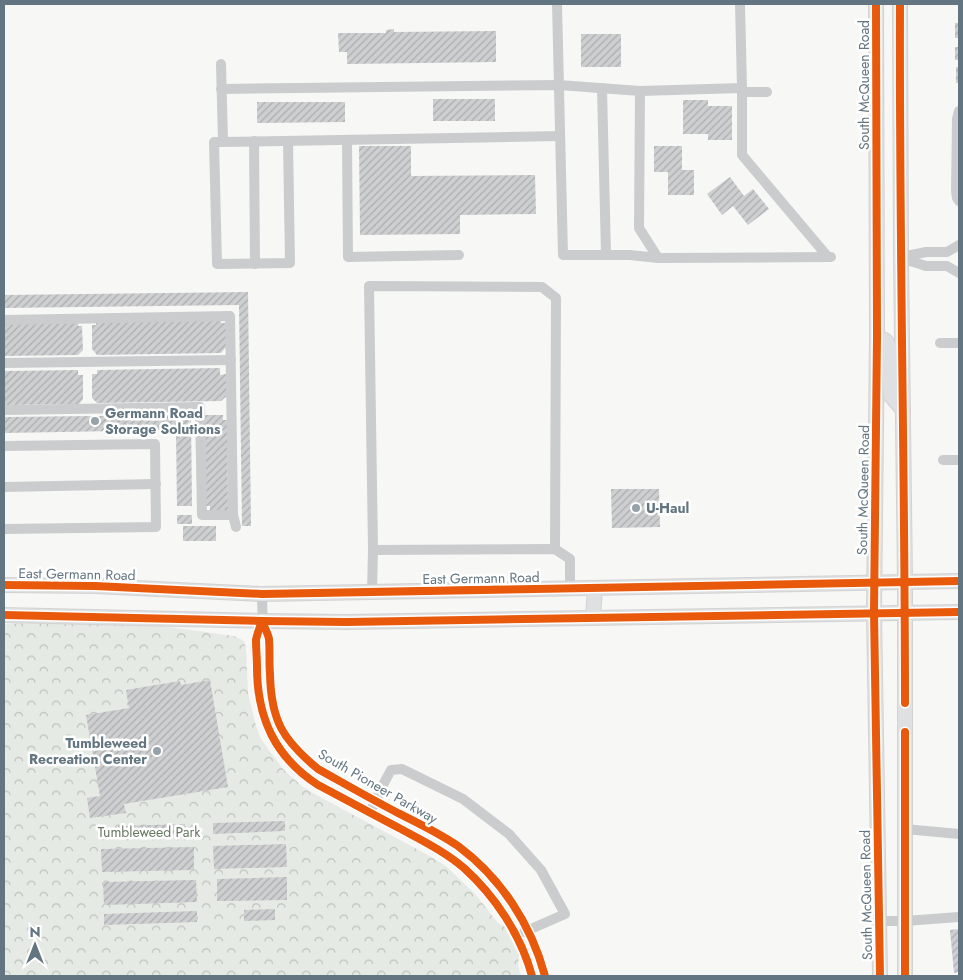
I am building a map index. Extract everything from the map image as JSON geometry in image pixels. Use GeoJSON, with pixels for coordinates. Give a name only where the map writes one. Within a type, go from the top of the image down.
{"type":"FeatureCollection","features":[{"type":"Feature","properties":{"kind":"main road","name":"South McQueen Road"},"geometry":{"type":"LineString","coordinates":[[876,4],[877,336],[874,612],[880,976]]}},
{"type":"Feature","properties":{"kind":"main road"},"geometry":{"type":"LineString","coordinates":[[900,4],[905,582],[905,976]]}},
{"type":"Feature","properties":{"kind":"main road"},"geometry":{"type":"LineString","coordinates":[[877,257],[901,258]]}},
{"type":"Feature","properties":{"kind":"main road"},"geometry":{"type":"LineString","coordinates":[[877,336],[886,341],[889,348],[891,396],[903,410]]}},
{"type":"Feature","properties":{"kind":"main road","name":"East Germann Road"},"geometry":{"type":"LineString","coordinates":[[4,585],[95,586],[262,594],[959,581]]}},
{"type":"Feature","properties":{"kind":"main road"},"geometry":{"type":"LineString","coordinates":[[593,618],[595,588]]}},
{"type":"Feature","properties":{"kind":"main road"},"geometry":{"type":"LineString","coordinates":[[4,615],[262,622],[347,622],[959,612]]}},
{"type":"Feature","properties":{"kind":"street"},"geometry":{"type":"LineString","coordinates":[[557,4],[563,255],[658,258],[831,257],[742,155],[740,4]]}},
{"type":"Feature","properties":{"kind":"street"},"geometry":{"type":"LineString","coordinates":[[221,64],[223,142]]}},
{"type":"Feature","properties":{"kind":"street"},"geometry":{"type":"LineString","coordinates":[[221,89],[559,85],[640,91],[742,90],[767,92]]}},
{"type":"Feature","properties":{"kind":"street"},"geometry":{"type":"LineString","coordinates":[[602,88],[606,255]]}},
{"type":"Feature","properties":{"kind":"street"},"geometry":{"type":"LineString","coordinates":[[640,91],[639,228],[658,258]]}},
{"type":"Feature","properties":{"kind":"street"},"geometry":{"type":"LineString","coordinates":[[959,112],[956,123],[956,191],[959,201]]}},
{"type":"Feature","properties":{"kind":"street"},"geometry":{"type":"LineString","coordinates":[[288,140],[290,263],[217,264],[214,142],[288,140],[560,136]]}},
{"type":"Feature","properties":{"kind":"street"},"geometry":{"type":"LineString","coordinates":[[347,140],[348,257],[460,256]]}},
{"type":"Feature","properties":{"kind":"street"},"geometry":{"type":"LineString","coordinates":[[254,141],[255,264]]}},
{"type":"Feature","properties":{"kind":"street"},"geometry":{"type":"LineString","coordinates":[[901,258],[926,252],[947,252],[959,245]]}},
{"type":"Feature","properties":{"kind":"street"},"geometry":{"type":"LineString","coordinates":[[901,258],[926,266],[947,266],[959,273]]}},
{"type":"Feature","properties":{"kind":"street"},"geometry":{"type":"LineString","coordinates":[[372,592],[369,286],[542,287],[556,298],[555,549]]}},
{"type":"Feature","properties":{"kind":"street"},"geometry":{"type":"LineString","coordinates":[[4,320],[230,316],[233,515],[236,527]]}},
{"type":"Feature","properties":{"kind":"street"},"geometry":{"type":"LineString","coordinates":[[940,344],[959,343]]}},
{"type":"Feature","properties":{"kind":"street"},"geometry":{"type":"LineString","coordinates":[[4,363],[231,360]]}},
{"type":"Feature","properties":{"kind":"street"},"geometry":{"type":"LineString","coordinates":[[4,410],[200,407],[202,515],[233,515]]}},
{"type":"Feature","properties":{"kind":"street"},"geometry":{"type":"LineString","coordinates":[[4,446],[155,444],[156,484],[156,527],[4,529]]}},
{"type":"Feature","properties":{"kind":"street"},"geometry":{"type":"LineString","coordinates":[[943,460],[959,460]]}},
{"type":"Feature","properties":{"kind":"street"},"geometry":{"type":"LineString","coordinates":[[4,487],[156,484]]}},
{"type":"Feature","properties":{"kind":"street"},"geometry":{"type":"LineString","coordinates":[[373,550],[555,549],[570,559],[570,588]]}},
{"type":"Feature","properties":{"kind":"street","name":"South Pioneer Parkway"},"geometry":{"type":"LineString","coordinates":[[262,594],[262,622],[256,639],[257,688],[262,714],[275,743],[294,767],[305,777],[437,849],[464,868],[478,882],[508,921],[532,976]]}},
{"type":"Feature","properties":{"kind":"street","name":"South Pioneer Parkway"},"geometry":{"type":"LineString","coordinates":[[262,622],[268,637],[271,696],[279,724],[286,737],[318,769],[442,837],[476,861],[513,904],[523,920],[535,946],[545,976]]}},
{"type":"Feature","properties":{"kind":"street"},"geometry":{"type":"LineString","coordinates":[[370,813],[392,770],[402,769],[463,798],[509,834],[540,870],[565,914],[516,936]]}},
{"type":"Feature","properties":{"kind":"street"},"geometry":{"type":"LineString","coordinates":[[905,829],[959,834]]}},
{"type":"Feature","properties":{"kind":"street"},"geometry":{"type":"LineString","coordinates":[[879,921],[959,917]]}},
{"type":"Feature","properties":{"kind":"green space","name":"Tumbleweed Park"},"geometry":{"type":"Polygon","coordinates":[[[4,624],[162,626],[234,636],[244,641],[248,693],[256,726],[261,739],[284,770],[303,787],[446,866],[476,895],[498,923],[504,926],[519,955],[518,965],[521,976],[4,976],[4,624]]]}},
{"type":"Feature","properties":{"kind":"building"},"geometry":{"type":"Polygon","coordinates":[[[955,23],[959,23],[959,38],[955,38],[955,23]]]}},
{"type":"Feature","properties":{"kind":"building"},"geometry":{"type":"Polygon","coordinates":[[[394,29],[394,32],[496,31],[496,62],[347,64],[347,52],[339,52],[338,33],[386,33],[386,30],[394,29]]]}},
{"type":"Feature","properties":{"kind":"building"},"geometry":{"type":"Polygon","coordinates":[[[581,34],[621,34],[621,67],[581,67],[581,34]]]}},
{"type":"Feature","properties":{"kind":"building"},"geometry":{"type":"Polygon","coordinates":[[[955,47],[959,47],[959,60],[955,60],[955,47]]]}},
{"type":"Feature","properties":{"kind":"building"},"geometry":{"type":"Polygon","coordinates":[[[956,67],[959,67],[959,83],[956,83],[956,67]]]}},
{"type":"Feature","properties":{"kind":"building"},"geometry":{"type":"Polygon","coordinates":[[[433,99],[495,99],[495,121],[433,121],[433,99]]]}},
{"type":"Feature","properties":{"kind":"building"},"geometry":{"type":"Polygon","coordinates":[[[683,100],[708,100],[708,106],[732,106],[732,140],[708,140],[708,134],[683,134],[683,100]]]}},
{"type":"Feature","properties":{"kind":"building"},"geometry":{"type":"Polygon","coordinates":[[[257,102],[345,102],[345,122],[257,123],[257,102]]]}},
{"type":"Feature","properties":{"kind":"building"},"geometry":{"type":"Polygon","coordinates":[[[359,146],[411,146],[411,176],[535,175],[536,214],[460,215],[460,234],[360,235],[359,146]]]}},
{"type":"Feature","properties":{"kind":"building"},"geometry":{"type":"Polygon","coordinates":[[[654,146],[682,146],[682,170],[694,170],[694,195],[668,195],[668,172],[654,172],[654,146]]]}},
{"type":"Feature","properties":{"kind":"building"},"geometry":{"type":"Polygon","coordinates":[[[730,177],[744,196],[753,189],[769,209],[748,225],[733,206],[722,215],[707,194],[730,177]]]}},
{"type":"Feature","properties":{"kind":"building"},"geometry":{"type":"Polygon","coordinates":[[[248,292],[251,526],[242,526],[239,305],[4,308],[4,295],[248,292]]]}},
{"type":"Feature","properties":{"kind":"building"},"geometry":{"type":"Polygon","coordinates":[[[221,319],[221,323],[226,323],[226,347],[221,353],[97,355],[92,349],[92,325],[96,325],[96,321],[221,319]]]}},
{"type":"Feature","properties":{"kind":"building"},"geometry":{"type":"Polygon","coordinates":[[[78,321],[78,326],[82,326],[83,350],[78,355],[4,356],[4,322],[78,321]]]}},
{"type":"Feature","properties":{"kind":"building"},"geometry":{"type":"Polygon","coordinates":[[[220,368],[220,375],[226,374],[227,396],[221,401],[97,403],[92,398],[92,374],[97,374],[97,370],[220,368]]]}},
{"type":"Feature","properties":{"kind":"building"},"geometry":{"type":"Polygon","coordinates":[[[78,370],[78,375],[83,375],[83,399],[79,404],[4,405],[4,371],[78,370]]]}},
{"type":"Feature","properties":{"kind":"building"},"geometry":{"type":"Polygon","coordinates":[[[186,415],[186,420],[191,420],[192,506],[177,506],[176,430],[4,433],[4,417],[186,415]]]}},
{"type":"Feature","properties":{"kind":"building"},"geometry":{"type":"Polygon","coordinates":[[[205,415],[223,415],[223,420],[227,420],[228,511],[210,511],[210,506],[206,506],[205,415]]]}},
{"type":"Feature","properties":{"kind":"building","name":"U-Haul"},"geometry":{"type":"Polygon","coordinates":[[[611,489],[659,489],[660,527],[612,528],[611,489]]]}},
{"type":"Feature","properties":{"kind":"building"},"geometry":{"type":"Polygon","coordinates":[[[177,515],[192,515],[192,524],[177,524],[177,515]]]}},
{"type":"Feature","properties":{"kind":"building"},"geometry":{"type":"Polygon","coordinates":[[[183,526],[216,526],[216,541],[183,541],[183,526]]]}},
{"type":"Feature","properties":{"kind":"building","name":"Tumbleweed Recreation Center"},"geometry":{"type":"Polygon","coordinates":[[[210,680],[228,787],[124,804],[126,813],[90,818],[87,798],[100,796],[86,715],[129,708],[126,690],[180,681],[181,685],[210,680]]]}},
{"type":"Feature","properties":{"kind":"building"},"geometry":{"type":"Polygon","coordinates":[[[285,821],[285,831],[213,834],[213,823],[285,821]]]}},
{"type":"Feature","properties":{"kind":"building"},"geometry":{"type":"Polygon","coordinates":[[[185,824],[186,834],[118,836],[118,826],[185,824]]]}},
{"type":"Feature","properties":{"kind":"building"},"geometry":{"type":"Polygon","coordinates":[[[286,844],[287,867],[214,869],[213,846],[286,844]]]}},
{"type":"Feature","properties":{"kind":"building"},"geometry":{"type":"Polygon","coordinates":[[[194,847],[194,870],[102,872],[101,849],[194,847]]]}},
{"type":"Feature","properties":{"kind":"building"},"geometry":{"type":"Polygon","coordinates":[[[287,877],[287,900],[217,901],[217,879],[287,877]]]}},
{"type":"Feature","properties":{"kind":"building"},"geometry":{"type":"Polygon","coordinates":[[[196,880],[197,902],[104,905],[103,882],[196,880]]]}},
{"type":"Feature","properties":{"kind":"building"},"geometry":{"type":"Polygon","coordinates":[[[275,909],[275,920],[244,921],[244,910],[275,909]]]}},
{"type":"Feature","properties":{"kind":"building"},"geometry":{"type":"Polygon","coordinates":[[[197,911],[197,922],[104,925],[104,914],[197,911]]]}},
{"type":"Feature","properties":{"kind":"building"},"geometry":{"type":"Polygon","coordinates":[[[959,929],[959,972],[954,973],[950,930],[959,929]]]}},
{"type":"Feature","properties":{"kind":"cycle path"},"geometry":{"type":"LineString","coordinates":[[876,4],[877,336],[874,612],[880,976]]}},
{"type":"Feature","properties":{"kind":"cycle path"},"geometry":{"type":"LineString","coordinates":[[900,4],[905,703]]}},
{"type":"Feature","properties":{"kind":"cycle path"},"geometry":{"type":"LineString","coordinates":[[4,585],[95,586],[262,594],[959,581]]}},
{"type":"Feature","properties":{"kind":"cycle path"},"geometry":{"type":"LineString","coordinates":[[4,615],[347,622],[959,612]]}},
{"type":"Feature","properties":{"kind":"cycle path"},"geometry":{"type":"LineString","coordinates":[[262,621],[269,639],[273,705],[276,717],[288,739],[318,769],[428,828],[458,846],[474,859],[501,887],[523,920],[532,938],[545,976]]}},
{"type":"Feature","properties":{"kind":"cycle path"},"geometry":{"type":"LineString","coordinates":[[262,621],[256,640],[260,703],[271,735],[280,749],[290,762],[318,785],[432,846],[464,868],[486,891],[506,917],[521,946],[532,976]]}},
{"type":"Feature","properties":{"kind":"cycle path"},"geometry":{"type":"LineString","coordinates":[[905,732],[905,976]]}},
{"type":"Feature","properties":{"kind":"place","name":"Germann Road Storage Solutions"},"geometry":{"type":"Point","coordinates":[95,421]}},
{"type":"Feature","properties":{"kind":"place","name":"U-Haul"},"geometry":{"type":"Point","coordinates":[636,508]}},
{"type":"Feature","properties":{"kind":"place","name":"Tumbleweed Recreation Center"},"geometry":{"type":"Point","coordinates":[157,751]}}]}
